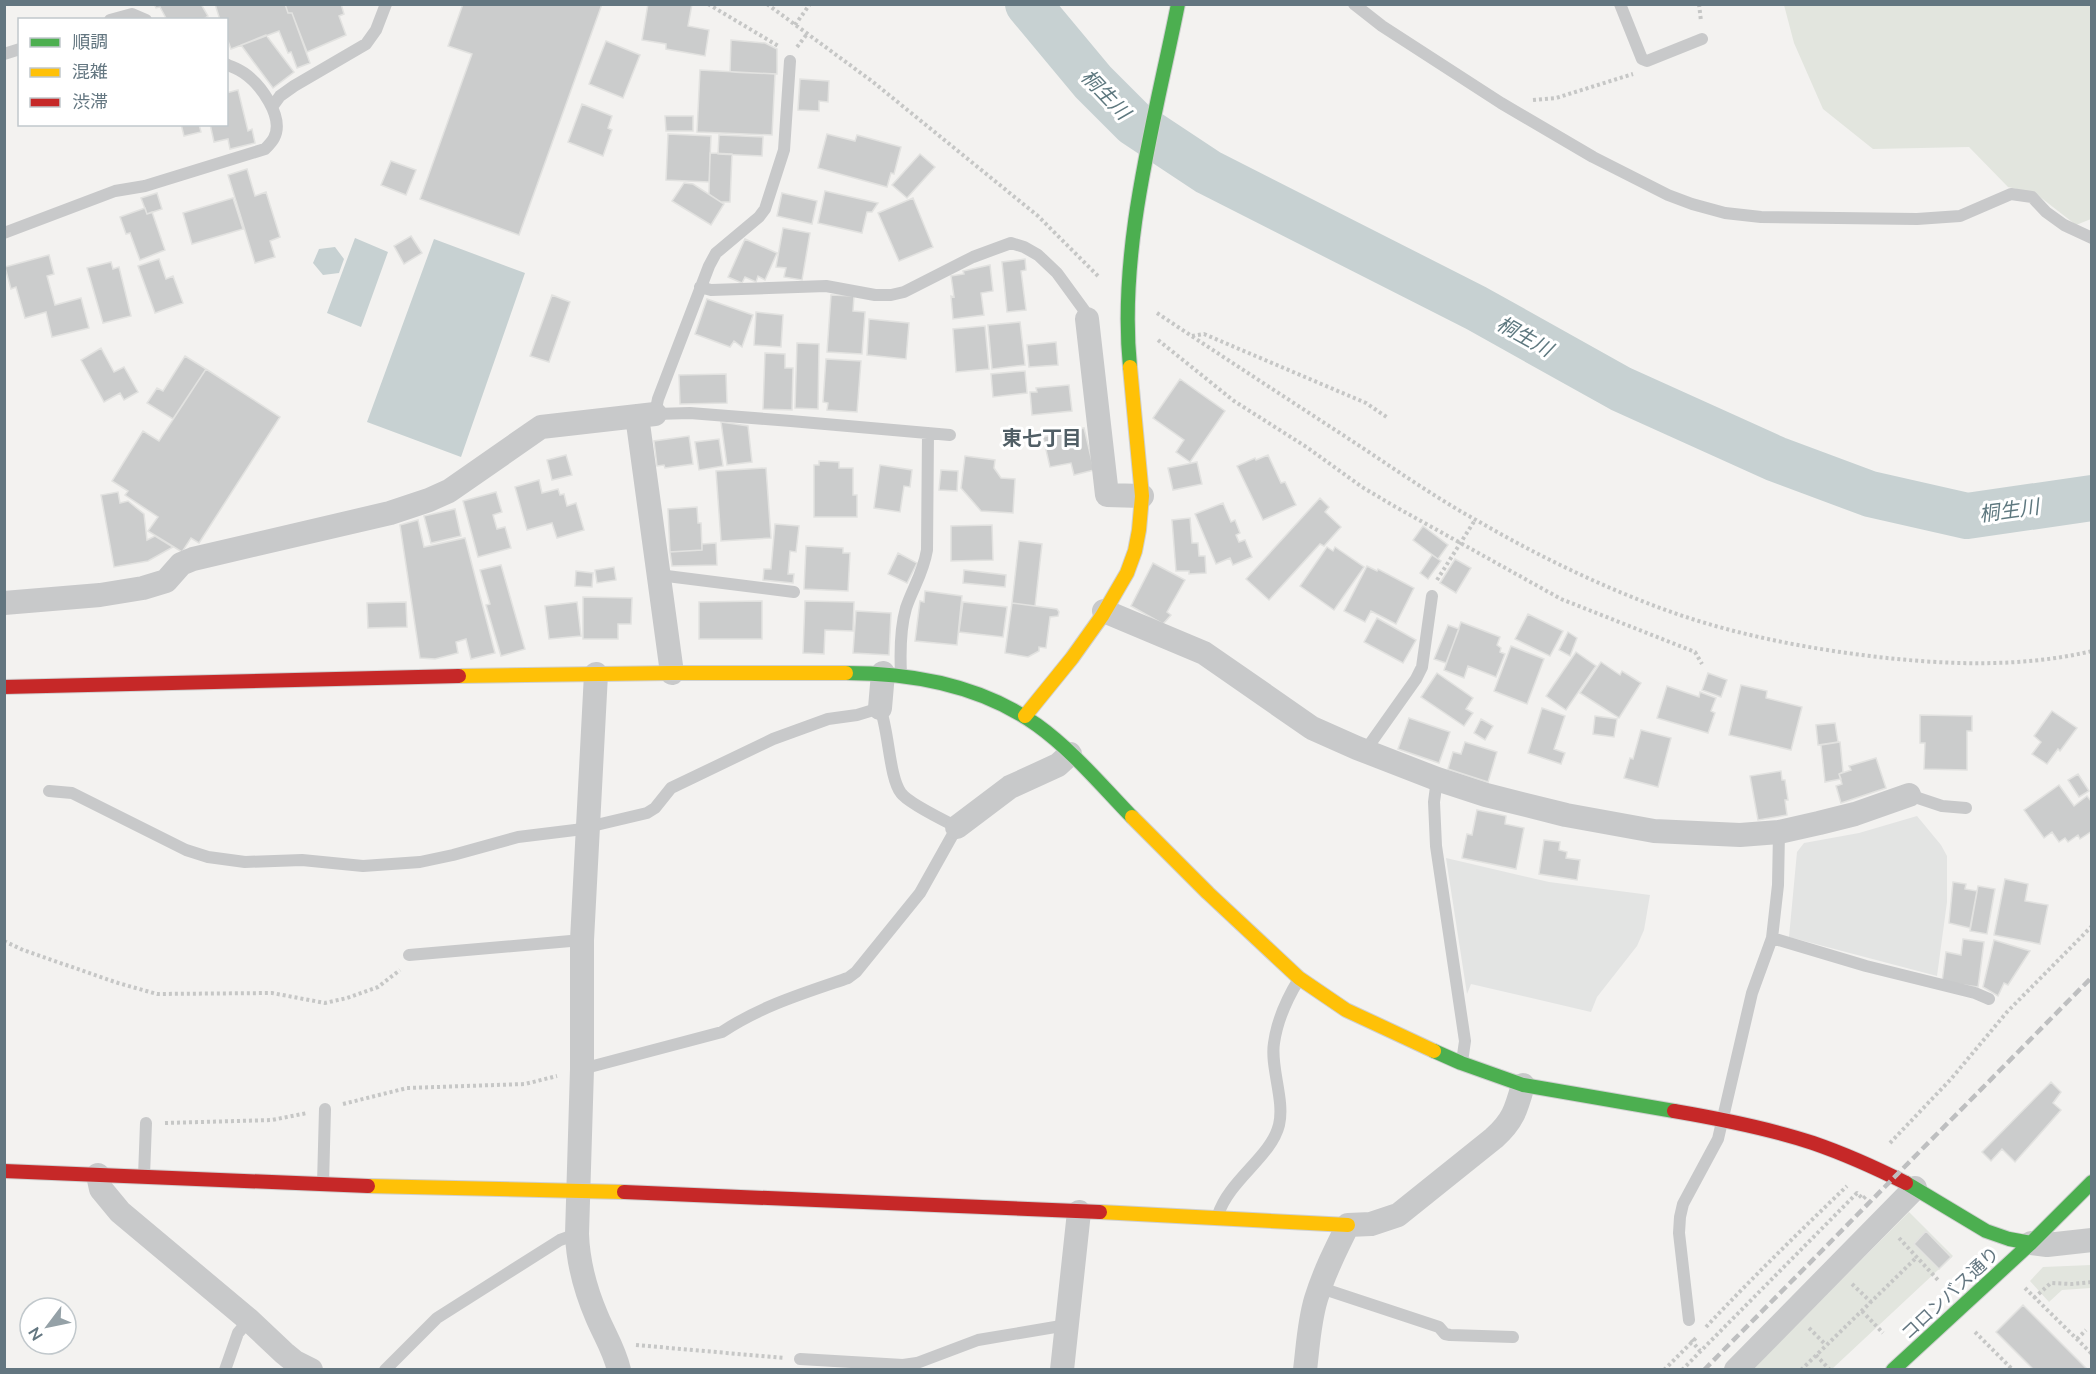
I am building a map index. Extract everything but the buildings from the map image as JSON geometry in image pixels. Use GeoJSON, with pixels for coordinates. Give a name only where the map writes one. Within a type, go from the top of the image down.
{"type":"FeatureCollection","features":[{"type":"Feature","properties":{"kind":"street"},"geometry":{"type":"LineString","coordinates":[[1025,716],[1068,662],[1104,611],[1127,570],[1135,550],[1142,514],[1142,496],[1127,330],[1127,282],[1140,198],[1178,4]]}},
{"type":"Feature","properties":{"kind":"street"},"geometry":{"type":"LineString","coordinates":[[1087,319],[1107,495],[1142,496]]}},
{"type":"Feature","properties":{"kind":"street"},"geometry":{"type":"LineString","coordinates":[[4,603],[100,595],[143,588],[166,581],[176,568],[193,559],[390,513],[429,500],[449,491],[541,428],[646,415],[660,575],[672,673]]}},
{"type":"Feature","properties":{"kind":"street"},"geometry":{"type":"LineString","coordinates":[[1104,611],[1204,653],[1312,728],[1437,779],[1525,806],[1591,821],[1654,831],[1740,835],[1779,831],[1855,814],[1909,795]]}},
{"type":"Feature","properties":{"kind":"street"},"geometry":{"type":"LineString","coordinates":[[4,687],[672,673],[892,674],[934,681],[995,701],[1037,724],[1070,754],[1208,893],[1299,978],[1346,1010],[1461,1063],[1523,1085],[1723,1119],[1813,1143],[1853,1158],[1915,1188],[1986,1231],[2009,1239],[2047,1245],[2091,1240]]}},
{"type":"Feature","properties":{"kind":"street"},"geometry":{"type":"LineString","coordinates":[[596,674],[590,827],[582,940],[582,1069],[576,1234],[582,1277],[598,1320],[612,1346],[619,1370]]}},
{"type":"Feature","properties":{"kind":"street"},"geometry":{"type":"LineString","coordinates":[[880,708],[892,674]]}},
{"type":"Feature","properties":{"kind":"street"},"geometry":{"type":"LineString","coordinates":[[957,827],[1010,787],[1058,765],[1070,754]]}},
{"type":"Feature","properties":{"kind":"street"},"geometry":{"type":"LineString","coordinates":[[4,1171],[323,1185],[577,1190],[1218,1217],[1348,1225],[1371,1224],[1398,1215],[1494,1138],[1508,1125],[1516,1110],[1523,1085]]}},
{"type":"Feature","properties":{"kind":"street"},"geometry":{"type":"LineString","coordinates":[[98,1175],[101,1189],[120,1212],[249,1320],[284,1353],[311,1370]]}},
{"type":"Feature","properties":{"kind":"street","name":"コロンバス通り"},"geometry":{"type":"LineString","coordinates":[[1909,1364],[2091,1182]]}},
{"type":"Feature","properties":{"kind":"street"},"geometry":{"type":"LineString","coordinates":[[1736,1370],[1915,1188]]}},
{"type":"Feature","properties":{"kind":"street"},"geometry":{"type":"LineString","coordinates":[[1062,1370],[1079,1212]]}},
{"type":"Feature","properties":{"kind":"street"},"geometry":{"type":"LineString","coordinates":[[1305,1370],[1311,1321],[1321,1288],[1348,1225]]}},
{"type":"Feature","properties":{"kind":"lane"},"geometry":{"type":"LineString","coordinates":[[272,107],[280,96],[294,86],[366,44],[376,30],[386,4]]}},
{"type":"Feature","properties":{"kind":"lane"},"geometry":{"type":"LineString","coordinates":[[1354,4],[1382,26],[1501,103],[1593,157],[1668,195],[1692,204],[1725,213],[1761,217],[1917,219],[1960,216],[2011,194],[2032,197],[2046,212],[2064,225],[2091,238]]}},
{"type":"Feature","properties":{"kind":"lane"},"geometry":{"type":"LineString","coordinates":[[1620,4],[1642,59],[1647,61],[1702,39]]}},
{"type":"Feature","properties":{"kind":"lane"},"geometry":{"type":"LineString","coordinates":[[117,18],[132,14],[141,18]]}},
{"type":"Feature","properties":{"kind":"lane"},"geometry":{"type":"LineString","coordinates":[[646,415],[658,399],[700,287],[716,253],[759,217],[765,209],[784,150],[789,56]]}},
{"type":"Feature","properties":{"kind":"lane"},"geometry":{"type":"LineString","coordinates":[[4,233],[116,192],[144,186],[265,149],[275,136],[276,123],[272,107],[255,83],[244,73],[228,65]]}},
{"type":"Feature","properties":{"kind":"lane"},"geometry":{"type":"LineString","coordinates":[[700,287],[711,290],[826,286],[875,295],[891,295],[904,292],[973,257],[1011,243],[1038,255],[1057,273],[1084,310],[1087,319]]}},
{"type":"Feature","properties":{"kind":"lane"},"geometry":{"type":"LineString","coordinates":[[646,415],[690,413],[950,435]]}},
{"type":"Feature","properties":{"kind":"lane"},"geometry":{"type":"LineString","coordinates":[[892,674],[900,656],[906,608],[924,567],[927,550],[927,433]]}},
{"type":"Feature","properties":{"kind":"lane"},"geometry":{"type":"LineString","coordinates":[[660,575],[794,592]]}},
{"type":"Feature","properties":{"kind":"lane"},"geometry":{"type":"LineString","coordinates":[[1365,751],[1410,688],[1422,667],[1432,596]]}},
{"type":"Feature","properties":{"kind":"lane"},"geometry":{"type":"LineString","coordinates":[[49,791],[72,793],[186,850],[208,857],[245,862],[302,860],[374,866],[420,862],[518,837],[590,827],[647,813],[655,808],[671,788],[773,739],[828,718],[857,715],[880,708],[885,720],[896,784],[902,794],[957,827],[920,893],[856,972],[848,978],[777,1002],[722,1032],[582,1069]]}},
{"type":"Feature","properties":{"kind":"lane"},"geometry":{"type":"LineString","coordinates":[[1437,779],[1434,802],[1436,846],[1465,1041],[1461,1063]]}},
{"type":"Feature","properties":{"kind":"lane"},"geometry":{"type":"LineString","coordinates":[[1909,795],[1942,806],[1966,808]]}},
{"type":"Feature","properties":{"kind":"lane"},"geometry":{"type":"LineString","coordinates":[[1689,1320],[1679,1233],[1680,1217],[1683,1204],[1714,1150],[1752,993],[1772,938],[1778,885],[1779,831]]}},
{"type":"Feature","properties":{"kind":"lane"},"geometry":{"type":"LineString","coordinates":[[1772,938],[1866,966],[1975,993],[1989,999]]}},
{"type":"Feature","properties":{"kind":"lane"},"geometry":{"type":"LineString","coordinates":[[409,955],[582,940]]}},
{"type":"Feature","properties":{"kind":"lane"},"geometry":{"type":"LineString","coordinates":[[1218,1217],[1223,1200],[1274,1138],[1280,1123],[1274,1044],[1287,1000],[1299,978]]}},
{"type":"Feature","properties":{"kind":"lane"},"geometry":{"type":"LineString","coordinates":[[323,1185],[325,1109]]}},
{"type":"Feature","properties":{"kind":"lane"},"geometry":{"type":"LineString","coordinates":[[144,1177],[146,1123]]}},
{"type":"Feature","properties":{"kind":"lane"},"geometry":{"type":"LineString","coordinates":[[385,1370],[437,1318],[560,1240],[576,1234]]}},
{"type":"Feature","properties":{"kind":"lane"},"geometry":{"type":"LineString","coordinates":[[1321,1288],[1439,1327],[1445,1334],[1513,1337]]}},
{"type":"Feature","properties":{"kind":"lane"},"geometry":{"type":"LineString","coordinates":[[225,1370],[238,1333],[249,1320]]}},
{"type":"Feature","properties":{"kind":"lane"},"geometry":{"type":"LineString","coordinates":[[800,1359],[903,1365],[917,1363],[978,1340],[1067,1326]]}},
{"type":"Feature","properties":{"kind":"path"},"geometry":{"type":"LineString","coordinates":[[708,4],[789,56]]}},
{"type":"Feature","properties":{"kind":"path"},"geometry":{"type":"LineString","coordinates":[[767,4],[873,82],[1038,216],[1100,279]]}},
{"type":"Feature","properties":{"kind":"path"},"geometry":{"type":"LineString","coordinates":[[795,25],[810,4]]}},
{"type":"Feature","properties":{"kind":"path"},"geometry":{"type":"LineString","coordinates":[[804,39],[807,33]]}},
{"type":"Feature","properties":{"kind":"path"},"geometry":{"type":"LineString","coordinates":[[1556,98],[1641,72],[1647,61]]}},
{"type":"Feature","properties":{"kind":"path"},"geometry":{"type":"LineString","coordinates":[[1154,311],[1475,520],[1581,575],[1648,604],[1718,627],[1789,644],[1857,655],[1919,661],[1988,662],[2045,658],[2091,651]]}},
{"type":"Feature","properties":{"kind":"path"},"geometry":{"type":"LineString","coordinates":[[1127,330],[1148,334],[1157,339],[1234,401],[1308,448],[1362,487],[1560,599],[1695,652],[1702,664]]}},
{"type":"Feature","properties":{"kind":"path"},"geometry":{"type":"LineString","coordinates":[[1192,336],[1204,334],[1366,403],[1388,418]]}},
{"type":"Feature","properties":{"kind":"path"},"geometry":{"type":"LineString","coordinates":[[1432,596],[1434,585],[1475,520]]}},
{"type":"Feature","properties":{"kind":"path"},"geometry":{"type":"LineString","coordinates":[[1886,1147],[1951,1078],[2007,1012],[2091,926]]}},
{"type":"Feature","properties":{"kind":"path"},"geometry":{"type":"LineString","coordinates":[[4,941],[44,957],[157,994],[272,993],[326,1003],[378,987],[401,969],[409,955]]}},
{"type":"Feature","properties":{"kind":"path"},"geometry":{"type":"LineString","coordinates":[[146,1123],[272,1120],[407,1088],[525,1084],[582,1069]]}},
{"type":"Feature","properties":{"kind":"path"},"geometry":{"type":"LineString","coordinates":[[1664,1370],[1759,1271],[1779,1255],[1854,1179]]}},
{"type":"Feature","properties":{"kind":"path"},"geometry":{"type":"LineString","coordinates":[[1682,1370],[1857,1193],[1863,1199],[1874,1189]]}},
{"type":"Feature","properties":{"kind":"path"},"geometry":{"type":"LineString","coordinates":[[1899,1238],[1938,1280]]}},
{"type":"Feature","properties":{"kind":"path"},"geometry":{"type":"LineString","coordinates":[[1801,1370],[1917,1257]]}},
{"type":"Feature","properties":{"kind":"path"},"geometry":{"type":"LineString","coordinates":[[2034,1298],[2051,1283],[2091,1282]]}},
{"type":"Feature","properties":{"kind":"path"},"geometry":{"type":"LineString","coordinates":[[1852,1284],[1871,1302]]}},
{"type":"Feature","properties":{"kind":"path"},"geometry":{"type":"LineString","coordinates":[[2020,1284],[2091,1354]]}},
{"type":"Feature","properties":{"kind":"path"},"geometry":{"type":"LineString","coordinates":[[1862,1311],[1883,1333]]}},
{"type":"Feature","properties":{"kind":"path"},"geometry":{"type":"LineString","coordinates":[[1808,1327],[1826,1345]]}},
{"type":"Feature","properties":{"kind":"path"},"geometry":{"type":"LineString","coordinates":[[1973,1329],[2013,1370]]}},
{"type":"Feature","properties":{"kind":"path"},"geometry":{"type":"LineString","coordinates":[[2077,1340],[2086,1330]]}},
{"type":"Feature","properties":{"kind":"path"},"geometry":{"type":"LineString","coordinates":[[612,1346],[624,1344],[800,1359]]}},
{"type":"Feature","properties":{"kind":"path"},"geometry":{"type":"LineString","coordinates":[[1816,1355],[1830,1370]]}},
{"type":"Feature","properties":{"kind":"shaded area"},"geometry":{"type":"Polygon","coordinates":[[[1784,5],[2091,5],[2091,219],[2076,225],[2035,193],[2008,187],[1969,147],[1873,149],[1823,109],[1794,43],[1784,5]]]}},
{"type":"Feature","properties":{"kind":"shaded area"},"geometry":{"type":"Polygon","coordinates":[[[355,238],[388,252],[361,327],[327,313],[355,238]]]}},
{"type":"Feature","properties":{"kind":"shaded area"},"geometry":{"type":"Polygon","coordinates":[[[434,239],[525,273],[461,457],[367,422],[434,239]]]}},
{"type":"Feature","properties":{"kind":"shaded area"},"geometry":{"type":"Polygon","coordinates":[[[335,247],[344,259],[339,273],[323,275],[313,263],[319,249],[335,247]]]}},
{"type":"Feature","properties":{"kind":"shaded area"},"geometry":{"type":"Polygon","coordinates":[[[1917,816],[1947,856],[1947,902],[1937,976],[1789,937],[1797,852],[1804,843],[1859,833],[1917,816]]]}},
{"type":"Feature","properties":{"kind":"shaded area"},"geometry":{"type":"Polygon","coordinates":[[[1446,858],[1549,882],[1650,895],[1644,930],[1637,946],[1597,997],[1591,1012],[1471,984],[1467,994],[1446,858]]]}},
{"type":"Feature","properties":{"kind":"shaded area"},"geometry":{"type":"Polygon","coordinates":[[[1909,1212],[1953,1256],[1832,1369],[1752,1370],[1909,1212]]]}},
{"type":"Feature","properties":{"kind":"shaded area"},"geometry":{"type":"Polygon","coordinates":[[[2091,1265],[2091,1288],[2062,1290],[2049,1302],[2030,1281],[2043,1267],[2091,1265]]]}},
{"type":"Feature","properties":{"kind":"waterway","name":"桐生川"},"geometry":{"type":"LineString","coordinates":[[1028,4],[1093,82],[1134,123],[1208,172],[1476,308],[1621,389],[1776,459],[1870,494],[1967,516],[2092,498]]}},
{"type":"Feature","properties":{"kind":"railway"},"geometry":{"type":"LineString","coordinates":[[1704,1370],[2092,977]]}},
{"type":"Feature","properties":{"kind":"traffic: fast"},"geometry":{"type":"LineString","coordinates":[[1130,367],[1129,276],[1134,230],[1141,184],[1178,4]]}},
{"type":"Feature","properties":{"kind":"traffic: fast"},"geometry":{"type":"LineString","coordinates":[[846,673],[921,679],[946,684],[993,700],[1016,712],[1050,735],[1132,817]]}},
{"type":"Feature","properties":{"kind":"traffic: fast"},"geometry":{"type":"LineString","coordinates":[[1434,1051],[1523,1085],[1674,1111]]}},
{"type":"Feature","properties":{"kind":"traffic: fast"},"geometry":{"type":"LineString","coordinates":[[1893,1370],[2031,1243],[2092,1182]]}},
{"type":"Feature","properties":{"kind":"traffic: fast"},"geometry":{"type":"LineString","coordinates":[[1906,1183],[1986,1231],[2009,1239],[2031,1243]]}},
{"type":"Feature","properties":{"kind":"traffic: slow"},"geometry":{"type":"LineString","coordinates":[[1025,716],[1072,658],[1102,616],[1127,573],[1135,551],[1142,496],[1130,367]]}},
{"type":"Feature","properties":{"kind":"traffic: slow"},"geometry":{"type":"LineString","coordinates":[[459,676],[846,673]]}},
{"type":"Feature","properties":{"kind":"traffic: slow"},"geometry":{"type":"LineString","coordinates":[[1132,817],[1208,893],[1299,978],[1346,1010],[1434,1051]]}},
{"type":"Feature","properties":{"kind":"traffic: slow"},"geometry":{"type":"LineString","coordinates":[[368,1186],[624,1192]]}},
{"type":"Feature","properties":{"kind":"traffic: slow"},"geometry":{"type":"LineString","coordinates":[[1100,1212],[1348,1225]]}},
{"type":"Feature","properties":{"kind":"traffic: jam"},"geometry":{"type":"LineString","coordinates":[[4,687],[459,676]]}},
{"type":"Feature","properties":{"kind":"traffic: jam"},"geometry":{"type":"LineString","coordinates":[[1674,1111],[1744,1124],[1796,1138],[1825,1147],[1906,1183]]}},
{"type":"Feature","properties":{"kind":"traffic: jam"},"geometry":{"type":"LineString","coordinates":[[4,1171],[368,1186]]}},
{"type":"Feature","properties":{"kind":"traffic: jam"},"geometry":{"type":"LineString","coordinates":[[624,1192],[1100,1212]]}},
{"type":"Feature","properties":{"kind":"district","name":"東七丁目"},"geometry":{"type":"Point","coordinates":[1042,437]}}]}
